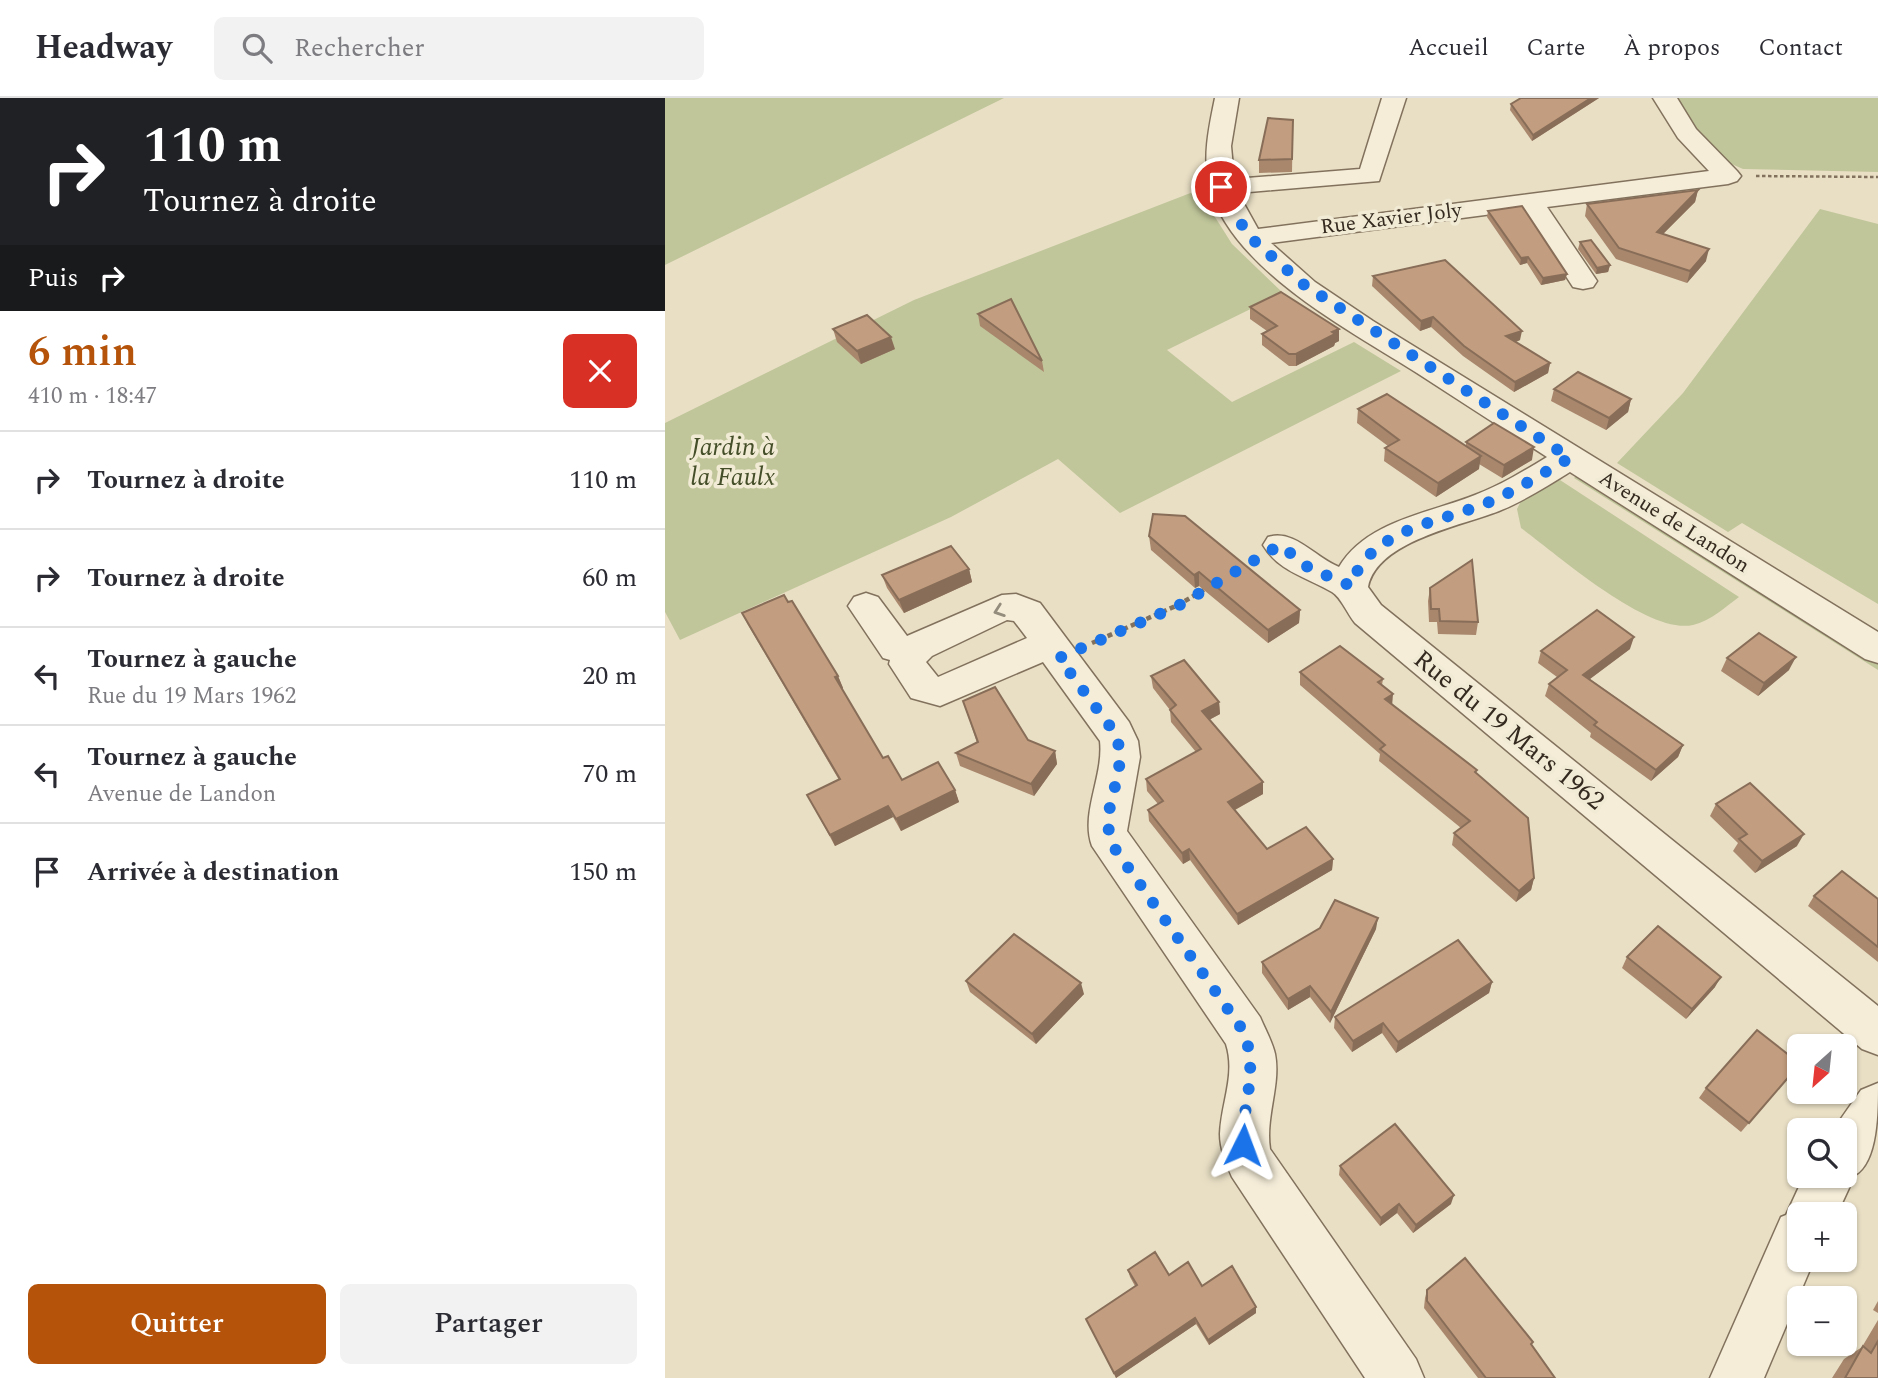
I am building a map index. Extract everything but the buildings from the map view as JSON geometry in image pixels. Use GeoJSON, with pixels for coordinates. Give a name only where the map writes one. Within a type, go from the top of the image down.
{"type":"FeatureCollection","features":[{"type":"Feature","properties":{"kind":"street","name":"Avenue de Landon"},"geometry":{"type":"LineString","coordinates":[[1227,98],[1217,150],[1221,187],[1251,238],[1275,261],[1329,302],[1570,458],[1878,649]]}},
{"type":"Feature","properties":{"kind":"street"},"geometry":{"type":"LineString","coordinates":[[1221,187],[1370,176],[1394,98]]}},
{"type":"Feature","properties":{"kind":"street"},"geometry":{"type":"LineString","coordinates":[[1665,98],[1687,133],[1728,176]]}},
{"type":"Feature","properties":{"kind":"street","name":"Rue Xavier Joly"},"geometry":{"type":"LineString","coordinates":[[1251,238],[1728,176]]}},
{"type":"Feature","properties":{"kind":"street"},"geometry":{"type":"LineString","coordinates":[[1531,201],[1583,281]]}},
{"type":"Feature","properties":{"kind":"street"},"geometry":{"type":"LineString","coordinates":[[1280,545],[1309,568],[1351,586],[1360,564],[1385,542],[1495,500],[1570,458]]}},
{"type":"Feature","properties":{"kind":"street","name":"Rue du 19 Mars 1962"},"geometry":{"type":"LineString","coordinates":[[1351,586],[1357,600],[1368,614],[1878,1034]]}},
{"type":"Feature","properties":{"kind":"street"},"geometry":{"type":"LineString","coordinates":[[866,606],[896,648],[910,652]]}},
{"type":"Feature","properties":{"kind":"street"},"geometry":{"type":"LineString","coordinates":[[1053,651],[940,692],[923,688],[907,664],[910,652],[919,646],[1009,607],[1016,607],[1027,612],[1115,733],[1119,741],[1119,769],[1107,831],[1113,846],[1244,1032],[1251,1053],[1252,1073],[1243,1125],[1243,1145],[1249,1160],[1397,1378]]}},
{"type":"Feature","properties":{"kind":"street"},"geometry":{"type":"LineString","coordinates":[[1857,1137],[1878,1106]]}},
{"type":"Feature","properties":{"kind":"street"},"geometry":{"type":"LineString","coordinates":[[1737,1378],[1787,1263]]}},
{"type":"Feature","properties":{"kind":"path"},"geometry":{"type":"LineString","coordinates":[[1728,176],[1878,177]]}},
{"type":"Feature","properties":{"kind":"path"},"geometry":{"type":"LineString","coordinates":[[1053,651],[1178,606],[1212,585]]}},
{"type":"Feature","properties":{"kind":"green space"},"geometry":{"type":"Polygon","coordinates":[[[665,98],[1004,98],[665,265],[665,98]]]}},
{"type":"Feature","properties":{"kind":"green space"},"geometry":{"type":"Polygon","coordinates":[[[1673,98],[1878,98],[1878,172],[1743,169],[1720,159],[1673,98]]]}},
{"type":"Feature","properties":{"kind":"green space","name":"Jardin à la Faulx"},"geometry":{"type":"Polygon","coordinates":[[[1206,187],[1203,198],[1232,244],[1283,293],[1167,350],[1232,402],[1354,342],[1401,371],[1120,513],[1058,459],[951,517],[680,640],[665,612],[665,423],[914,300],[1206,187]]]}},
{"type":"Feature","properties":{"kind":"green space"},"geometry":{"type":"Polygon","coordinates":[[[1820,209],[1878,224],[1878,604],[1742,523],[1728,532],[1617,463],[1683,393],[1820,209]]]}},
{"type":"Feature","properties":{"kind":"green space"},"geometry":{"type":"Polygon","coordinates":[[[1577,475],[1878,662],[1878,670],[1574,478],[1577,475]]]}},
{"type":"Feature","properties":{"kind":"green space"},"geometry":{"type":"Polygon","coordinates":[[[1560,480],[1739,597],[1700,623],[1674,625],[1652,618],[1604,590],[1521,528],[1517,509],[1522,499],[1560,480]]]}},
{"type":"Feature","properties":{"kind":"route"},"geometry":{"type":"LineString","coordinates":[[1221,187],[1251,238],[1303,284],[1570,458],[1495,500],[1418,527],[1385,542],[1366,556],[1355,573],[1351,586],[1309,568],[1280,545],[1178,606],[1059,658],[1119,741],[1121,757],[1118,780],[1107,831],[1113,846],[1244,1032],[1251,1053],[1252,1073],[1243,1125],[1243,1145]]}}]}
